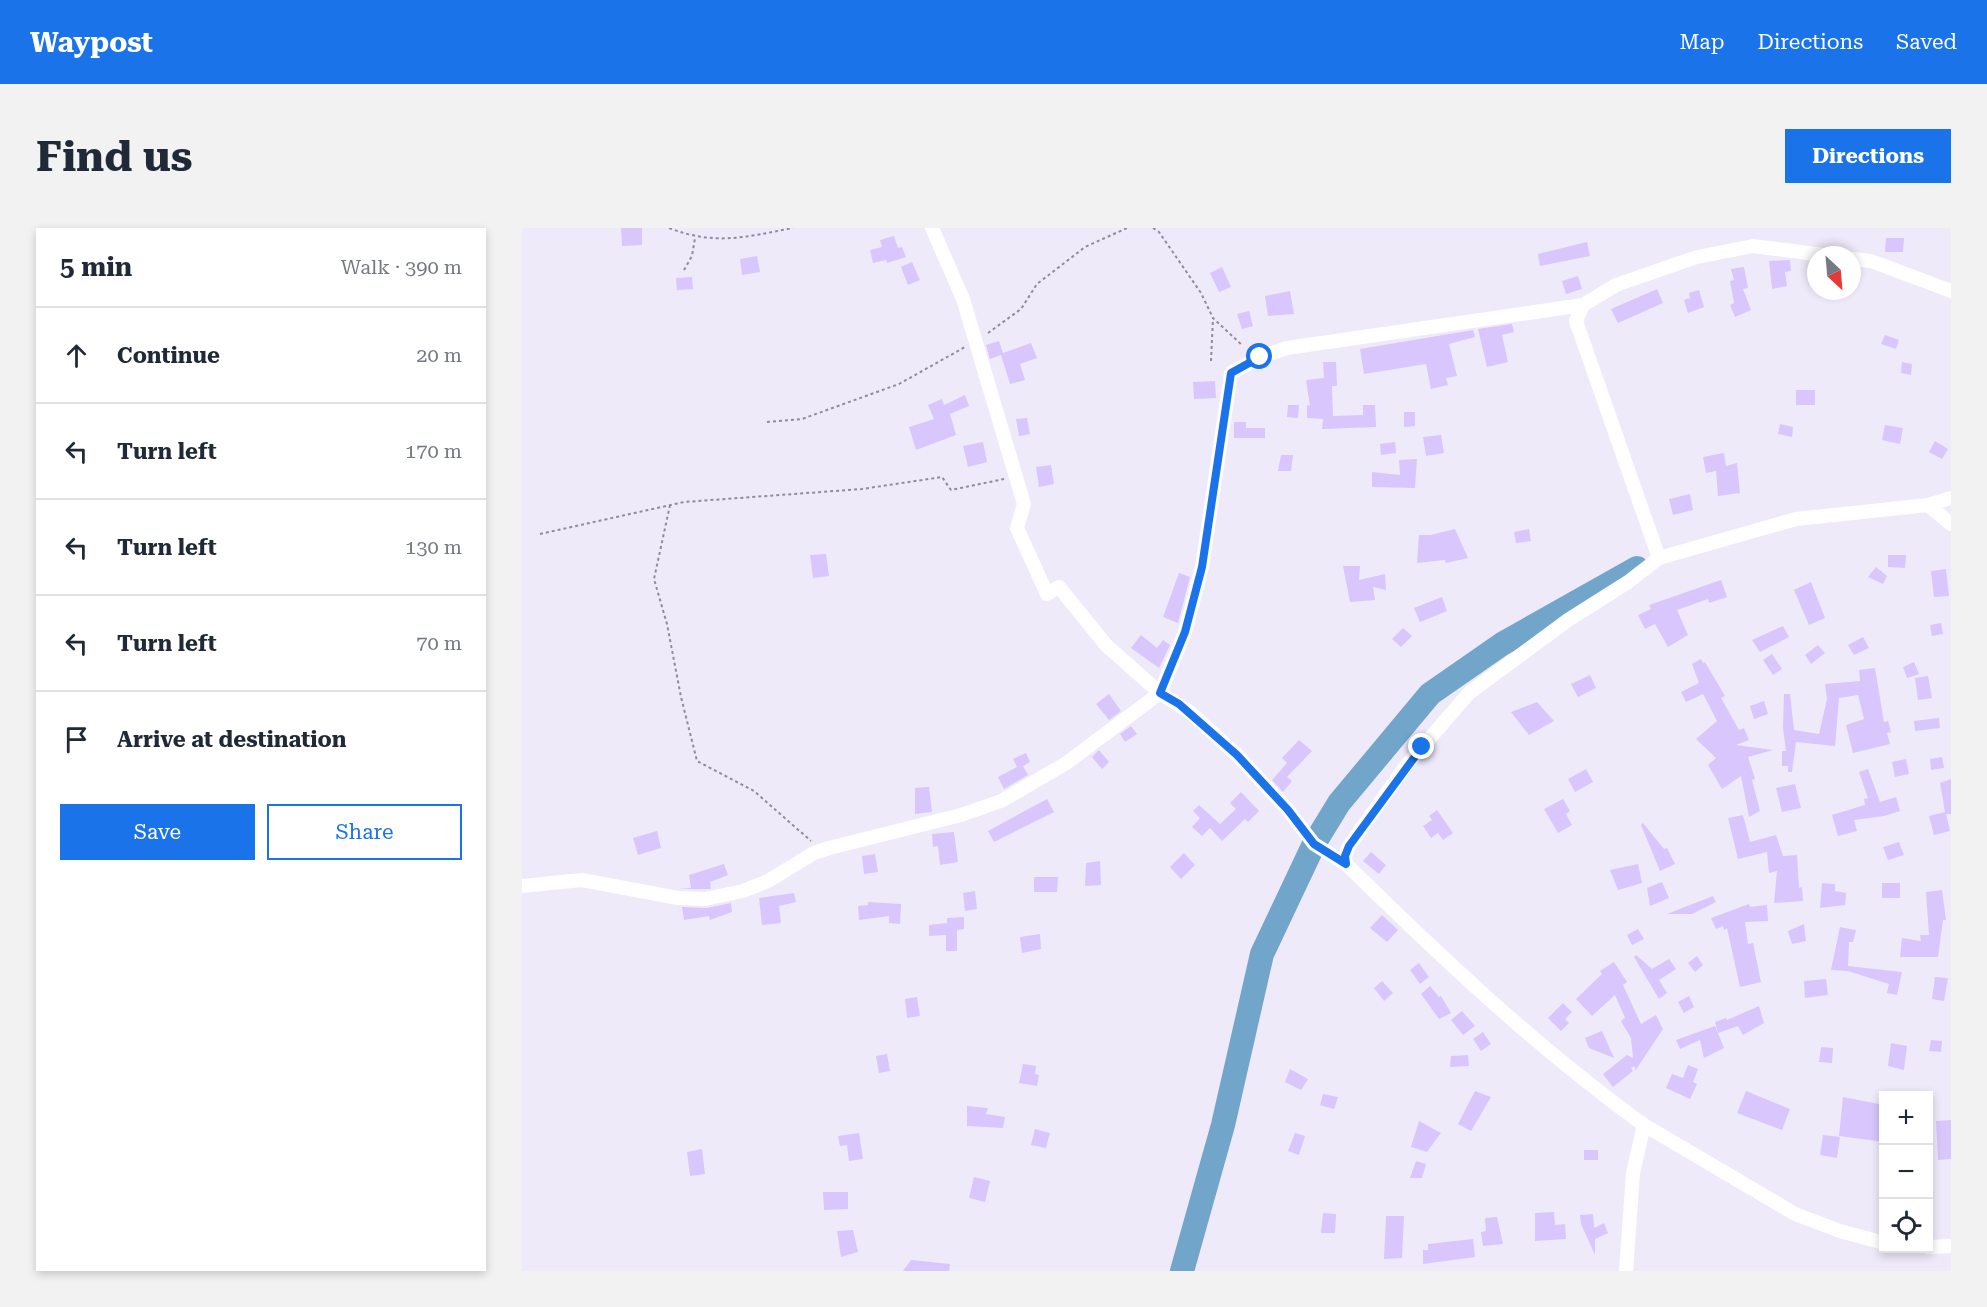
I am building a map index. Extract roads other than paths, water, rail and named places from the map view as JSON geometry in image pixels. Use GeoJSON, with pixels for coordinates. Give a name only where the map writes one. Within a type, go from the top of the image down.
{"type":"FeatureCollection","features":[{"type":"Feature","properties":{"kind":"street"},"geometry":{"type":"LineString","coordinates":[[932,228],[954,272],[1024,504],[1017,528],[1047,594],[1059,587],[1106,645],[1160,693],[1179,704],[1237,755],[1280,801],[1314,844],[1346,864],[1440,955],[1593,1088],[1644,1125],[1796,1214],[1840,1231],[1879,1242]]}},
{"type":"Feature","properties":{"kind":"street"},"geometry":{"type":"LineString","coordinates":[[522,886],[582,880],[678,898],[705,899],[743,891],[768,881],[822,850],[961,815],[1001,801],[1065,764],[1160,693],[1185,632],[1202,567],[1231,373],[1260,357],[1287,348],[1583,305],[1616,285],[1697,257],[1753,246],[1807,253]]}},
{"type":"Feature","properties":{"kind":"street"},"geometry":{"type":"LineString","coordinates":[[1861,260],[1871,261],[1951,291]]}},
{"type":"Feature","properties":{"kind":"street"},"geometry":{"type":"LineString","coordinates":[[1583,305],[1576,321],[1659,558]]}},
{"type":"Feature","properties":{"kind":"street"},"geometry":{"type":"LineString","coordinates":[[1346,864],[1345,856],[1359,831],[1405,767],[1469,693],[1568,620],[1628,582],[1659,558],[1796,519],[1928,506],[1951,498]]}},
{"type":"Feature","properties":{"kind":"street"},"geometry":{"type":"LineString","coordinates":[[1928,506],[1951,524]]}},
{"type":"Feature","properties":{"kind":"street"},"geometry":{"type":"LineString","coordinates":[[1626,1271],[1633,1173],[1644,1125]]}},
{"type":"Feature","properties":{"kind":"street"},"geometry":{"type":"LineString","coordinates":[[1933,1247],[1951,1246]]}},
{"type":"Feature","properties":{"kind":"waterway"},"geometry":{"type":"LineString","coordinates":[[1182,1271],[1223,1125],[1262,954],[1314,844],[1339,803],[1430,694],[1502,644],[1637,568]]}}]}
